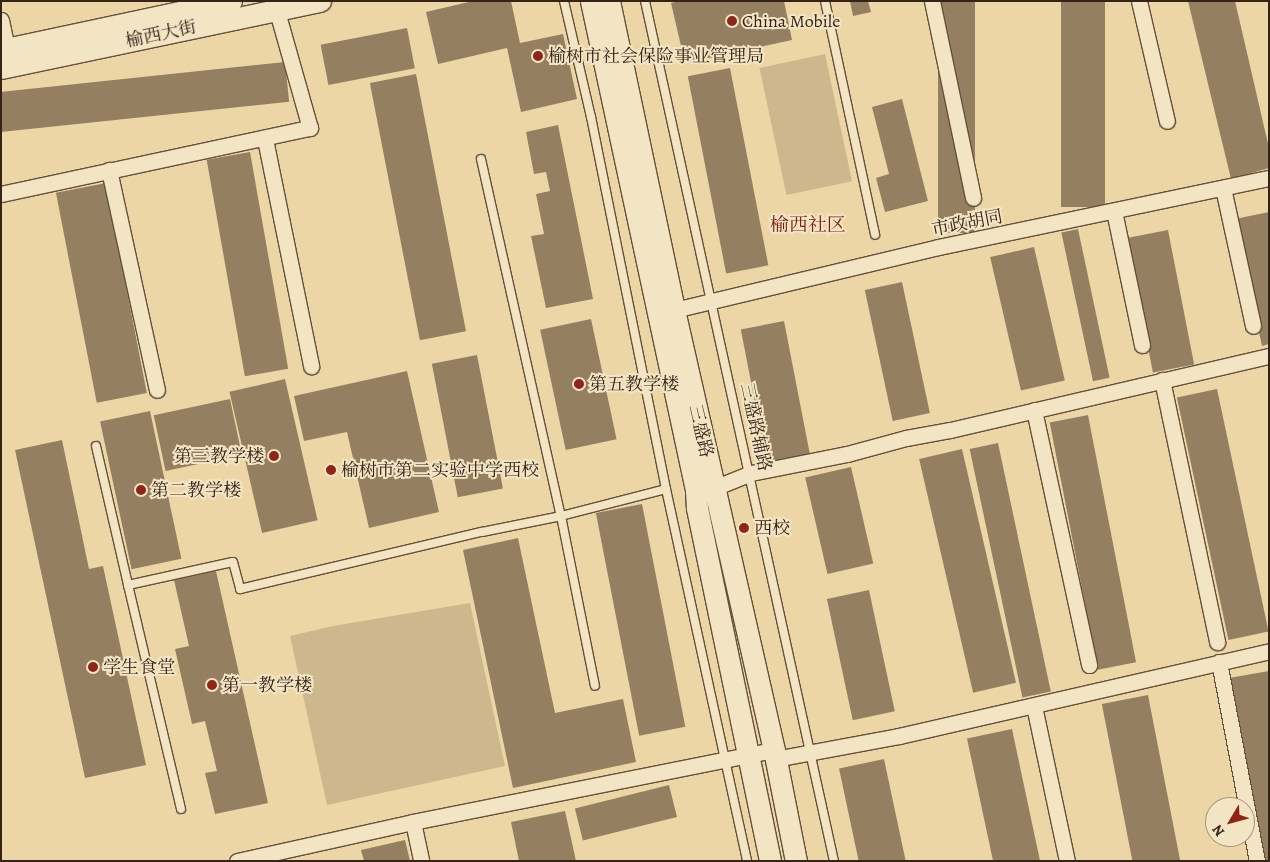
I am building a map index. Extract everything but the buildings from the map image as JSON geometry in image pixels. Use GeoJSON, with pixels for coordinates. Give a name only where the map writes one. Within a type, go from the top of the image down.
{"type":"FeatureCollection","features":[{"type":"Feature","properties":{"kind":"main road","name":"榆西大街"},"geometry":{"type":"LineString","coordinates":[[3,56],[231,1]]}},
{"type":"Feature","properties":{"kind":"main road","name":"榆西大街"},"geometry":{"type":"LineString","coordinates":[[3,56],[275,6],[320,1]]}},
{"type":"Feature","properties":{"kind":"main road","name":"三盛路"},"geometry":{"type":"LineString","coordinates":[[591,1],[696,490],[697,508],[770,861]]}},
{"type":"Feature","properties":{"kind":"main road","name":"三盛路"},"geometry":{"type":"LineString","coordinates":[[609,1],[674,310],[775,754],[796,861]]}},
{"type":"Feature","properties":{"kind":"street"},"geometry":{"type":"LineString","coordinates":[[932,1],[973,198]]}},
{"type":"Feature","properties":{"kind":"street"},"geometry":{"type":"LineString","coordinates":[[1139,1],[1167,121]]}},
{"type":"Feature","properties":{"kind":"street"},"geometry":{"type":"LineString","coordinates":[[1,194],[310,128],[275,6]]}},
{"type":"Feature","properties":{"kind":"street"},"geometry":{"type":"LineString","coordinates":[[1,20],[3,56]]}},
{"type":"Feature","properties":{"kind":"street"},"geometry":{"type":"LineString","coordinates":[[265,139],[311,366]]}},
{"type":"Feature","properties":{"kind":"street"},"geometry":{"type":"LineString","coordinates":[[109,170],[157,390]]}},
{"type":"Feature","properties":{"kind":"street","name":"市政胡同"},"geometry":{"type":"LineString","coordinates":[[674,310],[938,247],[1269,178]]}},
{"type":"Feature","properties":{"kind":"street"},"geometry":{"type":"LineString","coordinates":[[1223,188],[1253,326]]}},
{"type":"Feature","properties":{"kind":"street"},"geometry":{"type":"LineString","coordinates":[[1114,211],[1142,344]]}},
{"type":"Feature","properties":{"kind":"street"},"geometry":{"type":"LineString","coordinates":[[714,488],[751,473],[847,454],[906,438],[1269,356]]}},
{"type":"Feature","properties":{"kind":"street"},"geometry":{"type":"LineString","coordinates":[[1162,380],[1217,642]]}},
{"type":"Feature","properties":{"kind":"street"},"geometry":{"type":"LineString","coordinates":[[1034,410],[1088,665]]}},
{"type":"Feature","properties":{"kind":"street"},"geometry":{"type":"LineString","coordinates":[[237,861],[295,855],[413,822],[747,755],[810,754],[1034,706],[1269,652]]}},
{"type":"Feature","properties":{"kind":"street"},"geometry":{"type":"LineString","coordinates":[[1219,662],[1257,861]]}},
{"type":"Feature","properties":{"kind":"street"},"geometry":{"type":"LineString","coordinates":[[1034,706],[1067,861]]}},
{"type":"Feature","properties":{"kind":"street"},"geometry":{"type":"LineString","coordinates":[[413,822],[422,861]]}},
{"type":"Feature","properties":{"kind":"lane"},"geometry":{"type":"LineString","coordinates":[[564,1],[591,117],[666,489],[747,861]]}},
{"type":"Feature","properties":{"kind":"lane","name":"三盛路辅路"},"geometry":{"type":"LineString","coordinates":[[645,1],[751,473],[834,861]]}},
{"type":"Feature","properties":{"kind":"lane"},"geometry":{"type":"LineString","coordinates":[[824,1],[875,234]]}},
{"type":"Feature","properties":{"kind":"lane"},"geometry":{"type":"LineString","coordinates":[[481,159],[561,516],[595,686]]}},
{"type":"Feature","properties":{"kind":"lane"},"geometry":{"type":"LineString","coordinates":[[96,446],[181,809]]}},
{"type":"Feature","properties":{"kind":"lane"},"geometry":{"type":"LineString","coordinates":[[128,585],[233,562],[240,588],[482,532],[561,516],[666,489]]}},
{"type":"Feature","properties":{"kind":"shaded area"},"geometry":{"type":"Polygon","coordinates":[[[825,54],[852,181],[786,195],[759,68],[825,54]]]}},
{"type":"Feature","properties":{"kind":"shaded area"},"geometry":{"type":"Polygon","coordinates":[[[470,603],[505,766],[327,805],[290,636],[333,626],[470,603]]]}},
{"type":"Feature","properties":{"kind":"place","name":"China Mobile"},"geometry":{"type":"Point","coordinates":[732,21]}},
{"type":"Feature","properties":{"kind":"place","name":"榆树市社会保险事业管理局"},"geometry":{"type":"Point","coordinates":[538,56]}},
{"type":"Feature","properties":{"kind":"place","name":"第五教学楼"},"geometry":{"type":"Point","coordinates":[579,384]}},
{"type":"Feature","properties":{"kind":"place","name":"第三教学楼"},"geometry":{"type":"Point","coordinates":[274,456]}},
{"type":"Feature","properties":{"kind":"place","name":"榆树市第二实验中学西校"},"geometry":{"type":"Point","coordinates":[331,470]}},
{"type":"Feature","properties":{"kind":"place","name":"第二教学楼"},"geometry":{"type":"Point","coordinates":[141,490]}},
{"type":"Feature","properties":{"kind":"place","name":"西校"},"geometry":{"type":"Point","coordinates":[744,528]}},
{"type":"Feature","properties":{"kind":"place","name":"学生食堂"},"geometry":{"type":"Point","coordinates":[93,667]}},
{"type":"Feature","properties":{"kind":"place","name":"第一教学楼"},"geometry":{"type":"Point","coordinates":[212,685]}},
{"type":"Feature","properties":{"kind":"district","name":"榆西社区"},"geometry":{"type":"Point","coordinates":[808,226]}}]}
